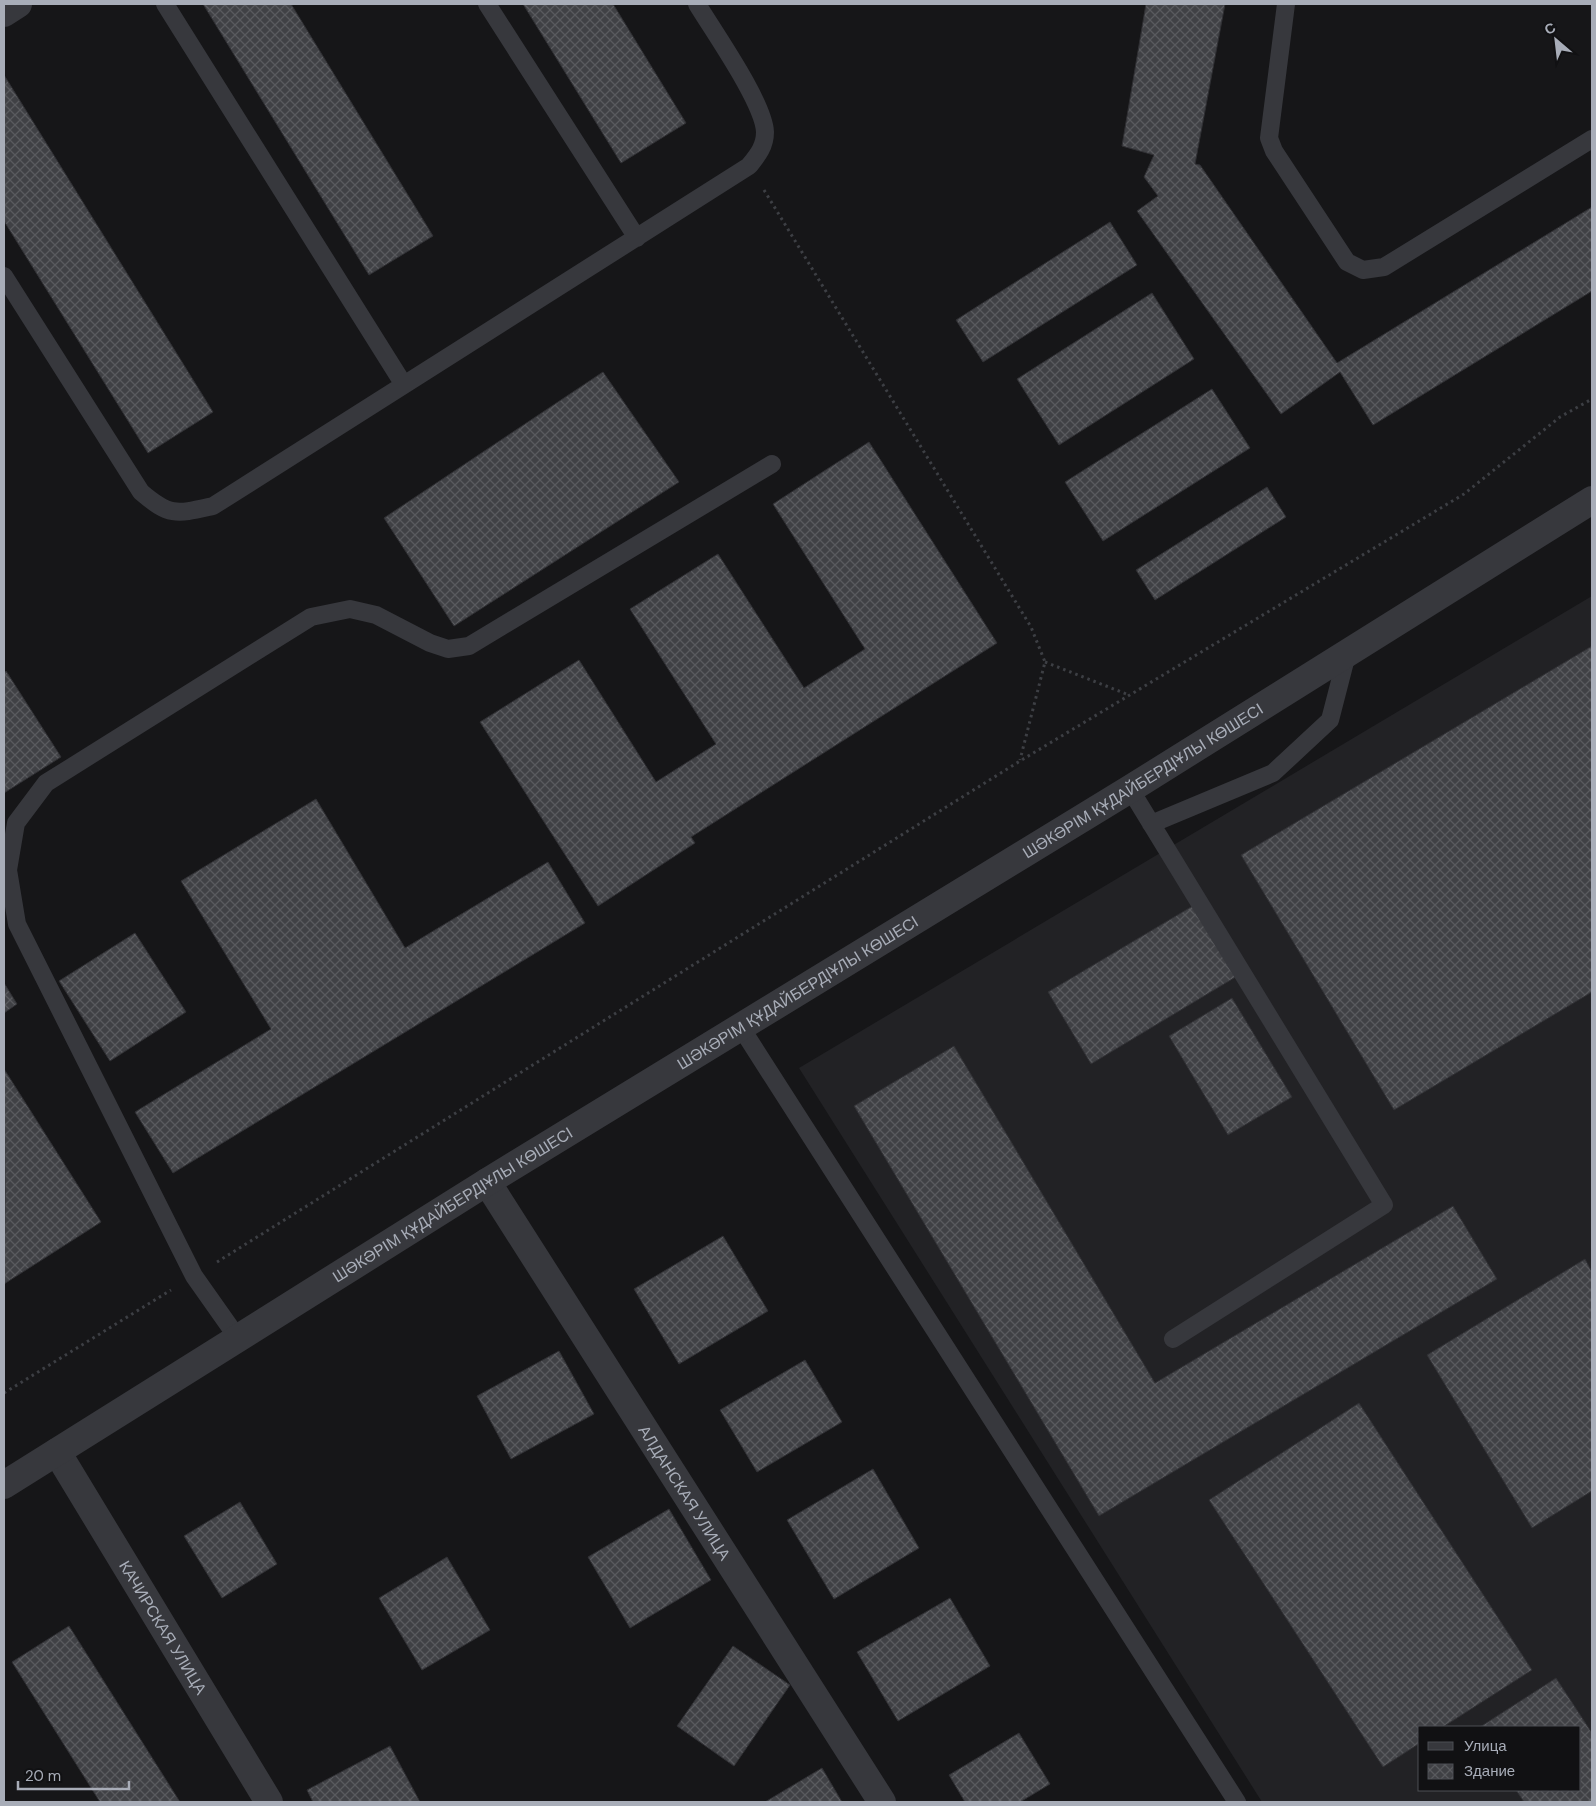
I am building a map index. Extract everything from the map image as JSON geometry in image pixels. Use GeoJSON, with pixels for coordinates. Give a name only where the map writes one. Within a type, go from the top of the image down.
{"type":"FeatureCollection","features":[{"type":"Feature","properties":{"kind":"street"},"geometry":{"type":"LineString","coordinates":[[4,13],[18,4]]}},
{"type":"Feature","properties":{"kind":"street","name":"ШӘКӘРІМ ҚҰДАЙБЕРДІҰЛЫ КӨШЕСІ"},"geometry":{"type":"LineString","coordinates":[[4,1486],[236,1338],[487,1182],[1130,789],[1592,500]]}},
{"type":"Feature","properties":{"kind":"street","name":"АЛДАНСКАЯ УЛИЦА"},"geometry":{"type":"LineString","coordinates":[[487,1182],[882,1802]]}},
{"type":"Feature","properties":{"kind":"street","name":"КАЧИРСКАЯ УЛИЦА"},"geometry":{"type":"LineString","coordinates":[[58,1452],[269,1802]]}},
{"type":"Feature","properties":{"kind":"lane"},"geometry":{"type":"LineString","coordinates":[[165,4],[404,385]]}},
{"type":"Feature","properties":{"kind":"lane"},"geometry":{"type":"LineString","coordinates":[[487,4],[637,238]]}},
{"type":"Feature","properties":{"kind":"lane"},"geometry":{"type":"LineString","coordinates":[[4,276],[141,492],[160,508],[180,514],[213,506],[749,166],[761,151],[765,133],[759,108],[697,4]]}},
{"type":"Feature","properties":{"kind":"lane"},"geometry":{"type":"LineString","coordinates":[[1286,4],[1269,138],[1274,152],[1346,262],[1363,270],[1384,267],[1592,139]]}},
{"type":"Feature","properties":{"kind":"lane"},"geometry":{"type":"LineString","coordinates":[[236,1338],[194,1276],[17,924],[8,870],[16,823],[46,783],[311,618],[350,610],[376,615],[430,643],[448,649],[468,646],[772,464]]}},
{"type":"Feature","properties":{"kind":"lane"},"geometry":{"type":"LineString","coordinates":[[1151,824],[1273,773],[1330,720],[1347,654]]}},
{"type":"Feature","properties":{"kind":"lane"},"geometry":{"type":"LineString","coordinates":[[1130,789],[1384,1205],[1173,1339]]}},
{"type":"Feature","properties":{"kind":"lane"},"geometry":{"type":"LineString","coordinates":[[740,1026],[1238,1802]]}},
{"type":"Feature","properties":{"kind":"path"},"geometry":{"type":"LineString","coordinates":[[749,166],[1031,627],[1045,662],[1020,761]]}},
{"type":"Feature","properties":{"kind":"path"},"geometry":{"type":"LineString","coordinates":[[4,1393],[1020,761],[1464,494],[1560,417],[1592,400]]}},
{"type":"Feature","properties":{"kind":"path"},"geometry":{"type":"LineString","coordinates":[[1045,662],[1129,696]]}},
{"type":"Feature","properties":{"kind":"shaded area"},"geometry":{"type":"Polygon","coordinates":[[[1592,596],[1592,1802],[1262,1802],[799,1068],[1592,596]]]}},
{"type":"Feature","properties":{"kind":"building"},"geometry":{"type":"Polygon","coordinates":[[[203,4],[291,4],[433,236],[369,275],[203,4]]]}},
{"type":"Feature","properties":{"kind":"building"},"geometry":{"type":"Polygon","coordinates":[[[523,4],[613,4],[686,123],[621,163],[523,4]]]}},
{"type":"Feature","properties":{"kind":"building"},"geometry":{"type":"Polygon","coordinates":[[[1146,4],[1225,4],[1195,164],[1200,165],[1337,363],[1592,207],[1592,291],[1373,425],[1340,372],[1281,414],[1137,211],[1158,196],[1144,177],[1154,155],[1122,146],[1146,4]]]}},
{"type":"Feature","properties":{"kind":"building"},"geometry":{"type":"Polygon","coordinates":[[[4,75],[213,412],[148,453],[4,221],[4,75]]]}},
{"type":"Feature","properties":{"kind":"building"},"geometry":{"type":"Polygon","coordinates":[[[1110,222],[1137,265],[983,362],[956,320],[1110,222]]]}},
{"type":"Feature","properties":{"kind":"building"},"geometry":{"type":"Polygon","coordinates":[[[1152,293],[1194,359],[1059,445],[1017,379],[1152,293]]]}},
{"type":"Feature","properties":{"kind":"building"},"geometry":{"type":"Polygon","coordinates":[[[603,372],[679,482],[454,626],[384,518],[603,372]]]}},
{"type":"Feature","properties":{"kind":"building"},"geometry":{"type":"Polygon","coordinates":[[[1212,389],[1250,448],[1103,541],[1065,482],[1212,389]]]}},
{"type":"Feature","properties":{"kind":"building"},"geometry":{"type":"Polygon","coordinates":[[[869,442],[997,643],[691,837],[695,843],[598,906],[480,722],[579,660],[656,782],[716,744],[630,609],[718,554],[804,688],[865,649],[773,504],[869,442]]]}},
{"type":"Feature","properties":{"kind":"building"},"geometry":{"type":"Polygon","coordinates":[[[1267,487],[1286,517],[1155,600],[1136,570],[1267,487]]]}},
{"type":"Feature","properties":{"kind":"building"},"geometry":{"type":"Polygon","coordinates":[[[1592,646],[1592,992],[1394,1110],[1241,855],[1592,646]]]}},
{"type":"Feature","properties":{"kind":"building"},"geometry":{"type":"Polygon","coordinates":[[[6,671],[61,757],[4,793],[4,673],[6,671]]]}},
{"type":"Feature","properties":{"kind":"building"},"geometry":{"type":"Polygon","coordinates":[[[316,799],[405,948],[548,862],[585,923],[173,1173],[135,1112],[271,1029],[181,881],[316,799]]]}},
{"type":"Feature","properties":{"kind":"building"},"geometry":{"type":"Polygon","coordinates":[[[1196,904],[1239,975],[1091,1064],[1048,992],[1196,904]]]}},
{"type":"Feature","properties":{"kind":"building"},"geometry":{"type":"Polygon","coordinates":[[[135,933],[186,1012],[110,1061],[59,981],[135,933]]]}},
{"type":"Feature","properties":{"kind":"building"},"geometry":{"type":"Polygon","coordinates":[[[4,983],[17,1004],[4,1013],[4,983]]]}},
{"type":"Feature","properties":{"kind":"building"},"geometry":{"type":"Polygon","coordinates":[[[1232,998],[1292,1097],[1228,1135],[1169,1036],[1232,998]]]}},
{"type":"Feature","properties":{"kind":"building"},"geometry":{"type":"Polygon","coordinates":[[[954,1046],[1155,1383],[1453,1206],[1497,1279],[1099,1516],[854,1106],[954,1046]]]}},
{"type":"Feature","properties":{"kind":"building"},"geometry":{"type":"Polygon","coordinates":[[[4,1069],[101,1222],[4,1284],[5,1192],[4,1069]]]}},
{"type":"Feature","properties":{"kind":"building"},"geometry":{"type":"Polygon","coordinates":[[[723,1236],[768,1311],[679,1364],[634,1289],[723,1236]]]}},
{"type":"Feature","properties":{"kind":"building"},"geometry":{"type":"Polygon","coordinates":[[[1585,1259],[1592,1272],[1592,1491],[1532,1528],[1427,1355],[1585,1259]]]}},
{"type":"Feature","properties":{"kind":"building"},"geometry":{"type":"Polygon","coordinates":[[[559,1351],[594,1414],[511,1459],[477,1396],[559,1351]]]}},
{"type":"Feature","properties":{"kind":"building"},"geometry":{"type":"Polygon","coordinates":[[[805,1360],[842,1422],[757,1472],[720,1410],[805,1360]]]}},
{"type":"Feature","properties":{"kind":"building"},"geometry":{"type":"Polygon","coordinates":[[[1359,1403],[1532,1670],[1445,1726],[1418,1726],[1418,1744],[1383,1767],[1209,1500],[1359,1403]]]}},
{"type":"Feature","properties":{"kind":"building"},"geometry":{"type":"Polygon","coordinates":[[[873,1469],[919,1548],[834,1599],[787,1520],[873,1469]]]}},
{"type":"Feature","properties":{"kind":"building"},"geometry":{"type":"Polygon","coordinates":[[[240,1502],[277,1564],[222,1598],[184,1536],[240,1502]]]}},
{"type":"Feature","properties":{"kind":"building"},"geometry":{"type":"Polygon","coordinates":[[[669,1509],[711,1580],[630,1628],[588,1557],[669,1509]]]}},
{"type":"Feature","properties":{"kind":"building"},"geometry":{"type":"Polygon","coordinates":[[[447,1557],[490,1630],[422,1670],[379,1598],[447,1557]]]}},
{"type":"Feature","properties":{"kind":"building"},"geometry":{"type":"Polygon","coordinates":[[[950,1598],[990,1666],[898,1721],[857,1652],[950,1598]]]}},
{"type":"Feature","properties":{"kind":"building"},"geometry":{"type":"Polygon","coordinates":[[[69,1626],[180,1802],[100,1802],[12,1662],[69,1626]]]}},
{"type":"Feature","properties":{"kind":"building"},"geometry":{"type":"Polygon","coordinates":[[[733,1646],[790,1685],[734,1766],[677,1726],[733,1646]]]}},
{"type":"Feature","properties":{"kind":"building"},"geometry":{"type":"Polygon","coordinates":[[[1556,1678],[1592,1733],[1592,1802],[1524,1802],[1517,1791],[1581,1791],[1581,1726],[1482,1726],[1556,1678]]]}},
{"type":"Feature","properties":{"kind":"building"},"geometry":{"type":"Polygon","coordinates":[[[1019,1733],[1050,1784],[1020,1802],[965,1802],[949,1775],[1019,1733]]]}},
{"type":"Feature","properties":{"kind":"building"},"geometry":{"type":"Polygon","coordinates":[[[390,1746],[420,1802],[313,1802],[307,1790],[390,1746]]]}},
{"type":"Feature","properties":{"kind":"building"},"geometry":{"type":"Polygon","coordinates":[[[822,1768],[842,1802],[765,1802],[822,1768]]]}}]}
